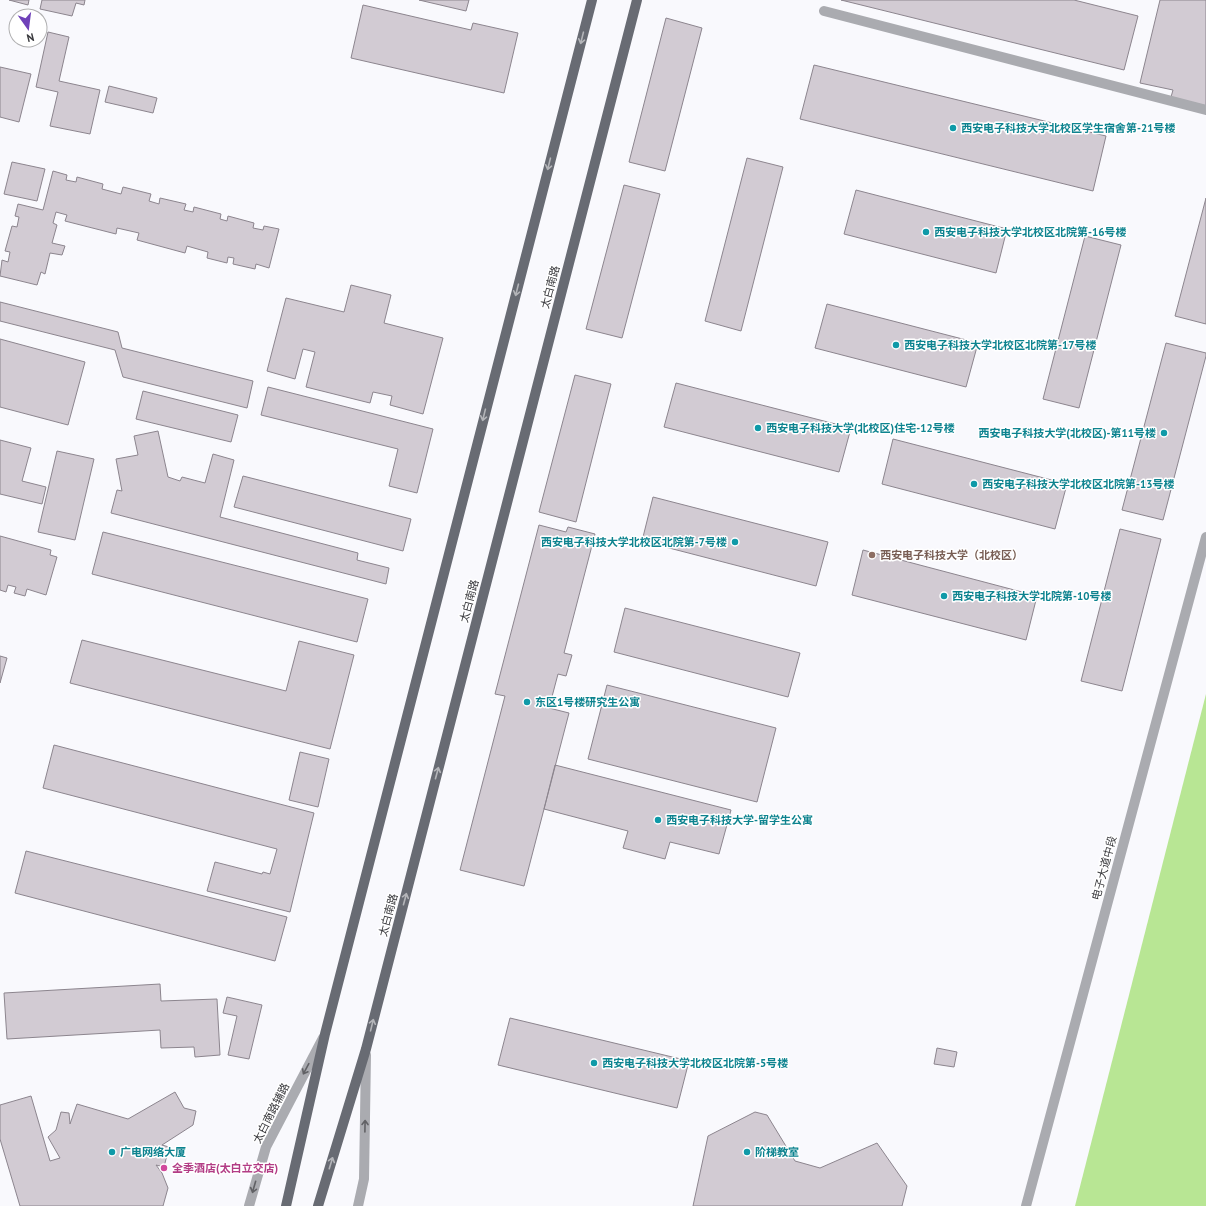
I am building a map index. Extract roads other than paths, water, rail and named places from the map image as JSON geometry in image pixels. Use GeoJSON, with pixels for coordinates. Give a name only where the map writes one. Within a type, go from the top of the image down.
{"type":"FeatureCollection","features":[{"type":"Feature","properties":{"kind":"main road"},"geometry":{"type":"LineString","coordinates":[[286,1206],[324,1034],[592,0]]}},
{"type":"Feature","properties":{"kind":"main road","name":"太白南路"},"geometry":{"type":"LineString","coordinates":[[319,1203],[366,1048],[637,0]]}},
{"type":"Feature","properties":{"kind":"street"},"geometry":{"type":"LineString","coordinates":[[824,11],[1206,110]]}},
{"type":"Feature","properties":{"kind":"street","name":"电子大道中段"},"geometry":{"type":"LineString","coordinates":[[1026,1206],[1202,568],[1206,537]]}},
{"type":"Feature","properties":{"kind":"street","name":"太白南路辅路"},"geometry":{"type":"LineString","coordinates":[[249,1206],[266,1147],[324,1034]]}},
{"type":"Feature","properties":{"kind":"street"},"geometry":{"type":"LineString","coordinates":[[358,1206],[364,1178],[366,1048]]}},
{"type":"Feature","properties":{"kind":"place","name":"西安电子科技大学北校区学生宿舍第-21号楼"},"geometry":{"type":"Point","coordinates":[953,128]}},
{"type":"Feature","properties":{"kind":"place","name":"西安电子科技大学北校区北院第-16号楼"},"geometry":{"type":"Point","coordinates":[926,232]}},
{"type":"Feature","properties":{"kind":"place","name":"西安电子科技大学北校区北院第-17号楼"},"geometry":{"type":"Point","coordinates":[896,345]}},
{"type":"Feature","properties":{"kind":"place","name":"西安电子科技大学(北校区)住宅-12号楼"},"geometry":{"type":"Point","coordinates":[758,428]}},
{"type":"Feature","properties":{"kind":"place","name":"西安电子科技大学(北校区)-第11号楼"},"geometry":{"type":"Point","coordinates":[1164,433]}},
{"type":"Feature","properties":{"kind":"place","name":"西安电子科技大学北校区北院第-13号楼"},"geometry":{"type":"Point","coordinates":[974,484]}},
{"type":"Feature","properties":{"kind":"place","name":"西安电子科技大学北校区北院第-7号楼"},"geometry":{"type":"Point","coordinates":[735,542]}},
{"type":"Feature","properties":{"kind":"place","name":"西安电子科技大学（北校区）"},"geometry":{"type":"Point","coordinates":[872,555]}},
{"type":"Feature","properties":{"kind":"place","name":"西安电子科技大学北院第-10号楼"},"geometry":{"type":"Point","coordinates":[944,596]}},
{"type":"Feature","properties":{"kind":"place","name":"东区1号楼研究生公寓"},"geometry":{"type":"Point","coordinates":[527,702]}},
{"type":"Feature","properties":{"kind":"place","name":"西安电子科技大学-留学生公寓"},"geometry":{"type":"Point","coordinates":[658,820]}},
{"type":"Feature","properties":{"kind":"place","name":"西安电子科技大学北校区北院第-5号楼"},"geometry":{"type":"Point","coordinates":[594,1063]}},
{"type":"Feature","properties":{"kind":"place","name":"广电网络大厦"},"geometry":{"type":"Point","coordinates":[112,1152]}},
{"type":"Feature","properties":{"kind":"place","name":"阶梯教室"},"geometry":{"type":"Point","coordinates":[747,1152]}},
{"type":"Feature","properties":{"kind":"place","name":"全季酒店(太白立交店)"},"geometry":{"type":"Point","coordinates":[164,1168]}}]}
